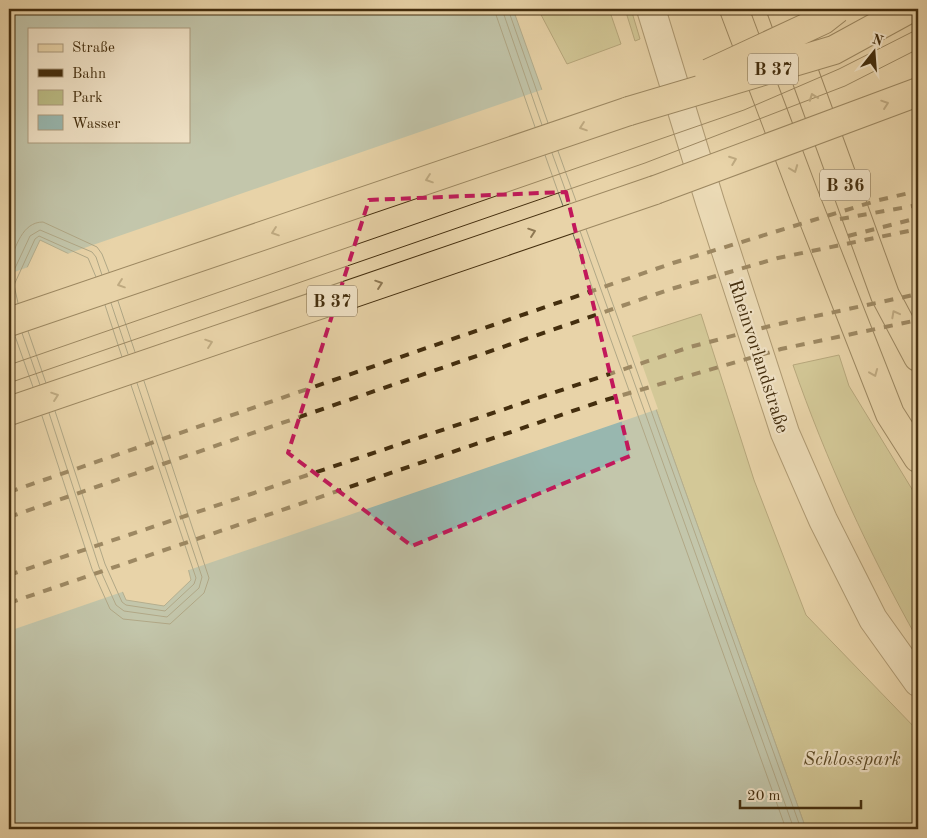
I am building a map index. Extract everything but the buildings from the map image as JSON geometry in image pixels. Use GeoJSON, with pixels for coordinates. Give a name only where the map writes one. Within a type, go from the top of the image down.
{"type":"FeatureCollection","features":[{"type":"Feature","properties":{"kind":"main road","name":"B 36"},"geometry":{"type":"LineString","coordinates":[[734,9],[800,186],[890,414],[918,458]]}},
{"type":"Feature","properties":{"kind":"main road","name":"B 36"},"geometry":{"type":"LineString","coordinates":[[781,9],[885,295],[918,357]]}},
{"type":"Feature","properties":{"kind":"main road"},"geometry":{"type":"LineString","coordinates":[[629,111],[823,20],[837,9]]}},
{"type":"Feature","properties":{"kind":"main road","name":"B 37"},"geometry":{"type":"LineString","coordinates":[[9,322],[629,111],[834,50],[909,9]]}},
{"type":"Feature","properties":{"kind":"main road","name":"B 37"},"geometry":{"type":"LineString","coordinates":[[9,411],[655,190],[918,92]]}},
{"type":"Feature","properties":{"kind":"street","name":"Rheinvorlandstraße"},"geometry":{"type":"LineString","coordinates":[[651,9],[710,202],[785,433],[823,520],[873,619],[918,682]]}},
{"type":"Feature","properties":{"kind":"highlighted area"},"geometry":{"type":"Polygon","coordinates":[[[566,192],[630,456],[412,546],[288,453],[369,200],[566,192]]]}},
{"type":"Feature","properties":{"kind":"green space"},"geometry":{"type":"Polygon","coordinates":[[[538,9],[609,9],[621,44],[567,64],[538,9]]]}},
{"type":"Feature","properties":{"kind":"green space"},"geometry":{"type":"Polygon","coordinates":[[[625,9],[631,9],[640,39],[635,41],[625,9]]]}},
{"type":"Feature","properties":{"kind":"green space","name":"Schlosspark"},"geometry":{"type":"Polygon","coordinates":[[[701,314],[754,480],[806,615],[918,731],[918,829],[806,829],[630,337],[701,314]]]}},
{"type":"Feature","properties":{"kind":"green space"},"geometry":{"type":"Polygon","coordinates":[[[839,355],[849,386],[918,499],[918,640],[882,574],[834,471],[793,365],[839,355]]]}},
{"type":"Feature","properties":{"kind":"water"},"geometry":{"type":"Polygon","coordinates":[[[9,9],[513,9],[806,829],[9,829],[9,9]],[[40,240],[18,287],[110,563],[126,600],[164,606],[191,580],[86,262],[40,240]]]}},
{"type":"Feature","properties":{"kind":"pier"},"geometry":{"type":"Polygon","coordinates":[[[544,89],[658,409],[186,571],[84,264],[64,255],[544,89]]]}},
{"type":"Feature","properties":{"kind":"pier"},"geometry":{"type":"Polygon","coordinates":[[[31,266],[21,287],[112,562],[125,591],[9,631],[9,274],[31,266]]]}},
{"type":"Feature","properties":{"kind":"tram line"},"geometry":{"type":"LineString","coordinates":[[9,365],[744,110],[839,69],[918,29]]}},
{"type":"Feature","properties":{"kind":"tram line"},"geometry":{"type":"LineString","coordinates":[[9,383],[645,163],[845,86],[918,49]]}},
{"type":"Feature","properties":{"kind":"railway"},"geometry":{"type":"LineString","coordinates":[[9,492],[673,263],[879,200],[918,191]]}},
{"type":"Feature","properties":{"kind":"railway"},"geometry":{"type":"LineString","coordinates":[[840,219],[918,205]]}},
{"type":"Feature","properties":{"kind":"railway"},"geometry":{"type":"LineString","coordinates":[[848,236],[918,218]]}},
{"type":"Feature","properties":{"kind":"railway"},"geometry":{"type":"LineString","coordinates":[[9,517],[671,289],[778,258],[918,229]]}},
{"type":"Feature","properties":{"kind":"railway"},"geometry":{"type":"LineString","coordinates":[[9,575],[690,347],[774,325],[918,294]]}},
{"type":"Feature","properties":{"kind":"railway"},"geometry":{"type":"LineString","coordinates":[[9,603],[602,401],[781,349],[918,320]]}}]}
